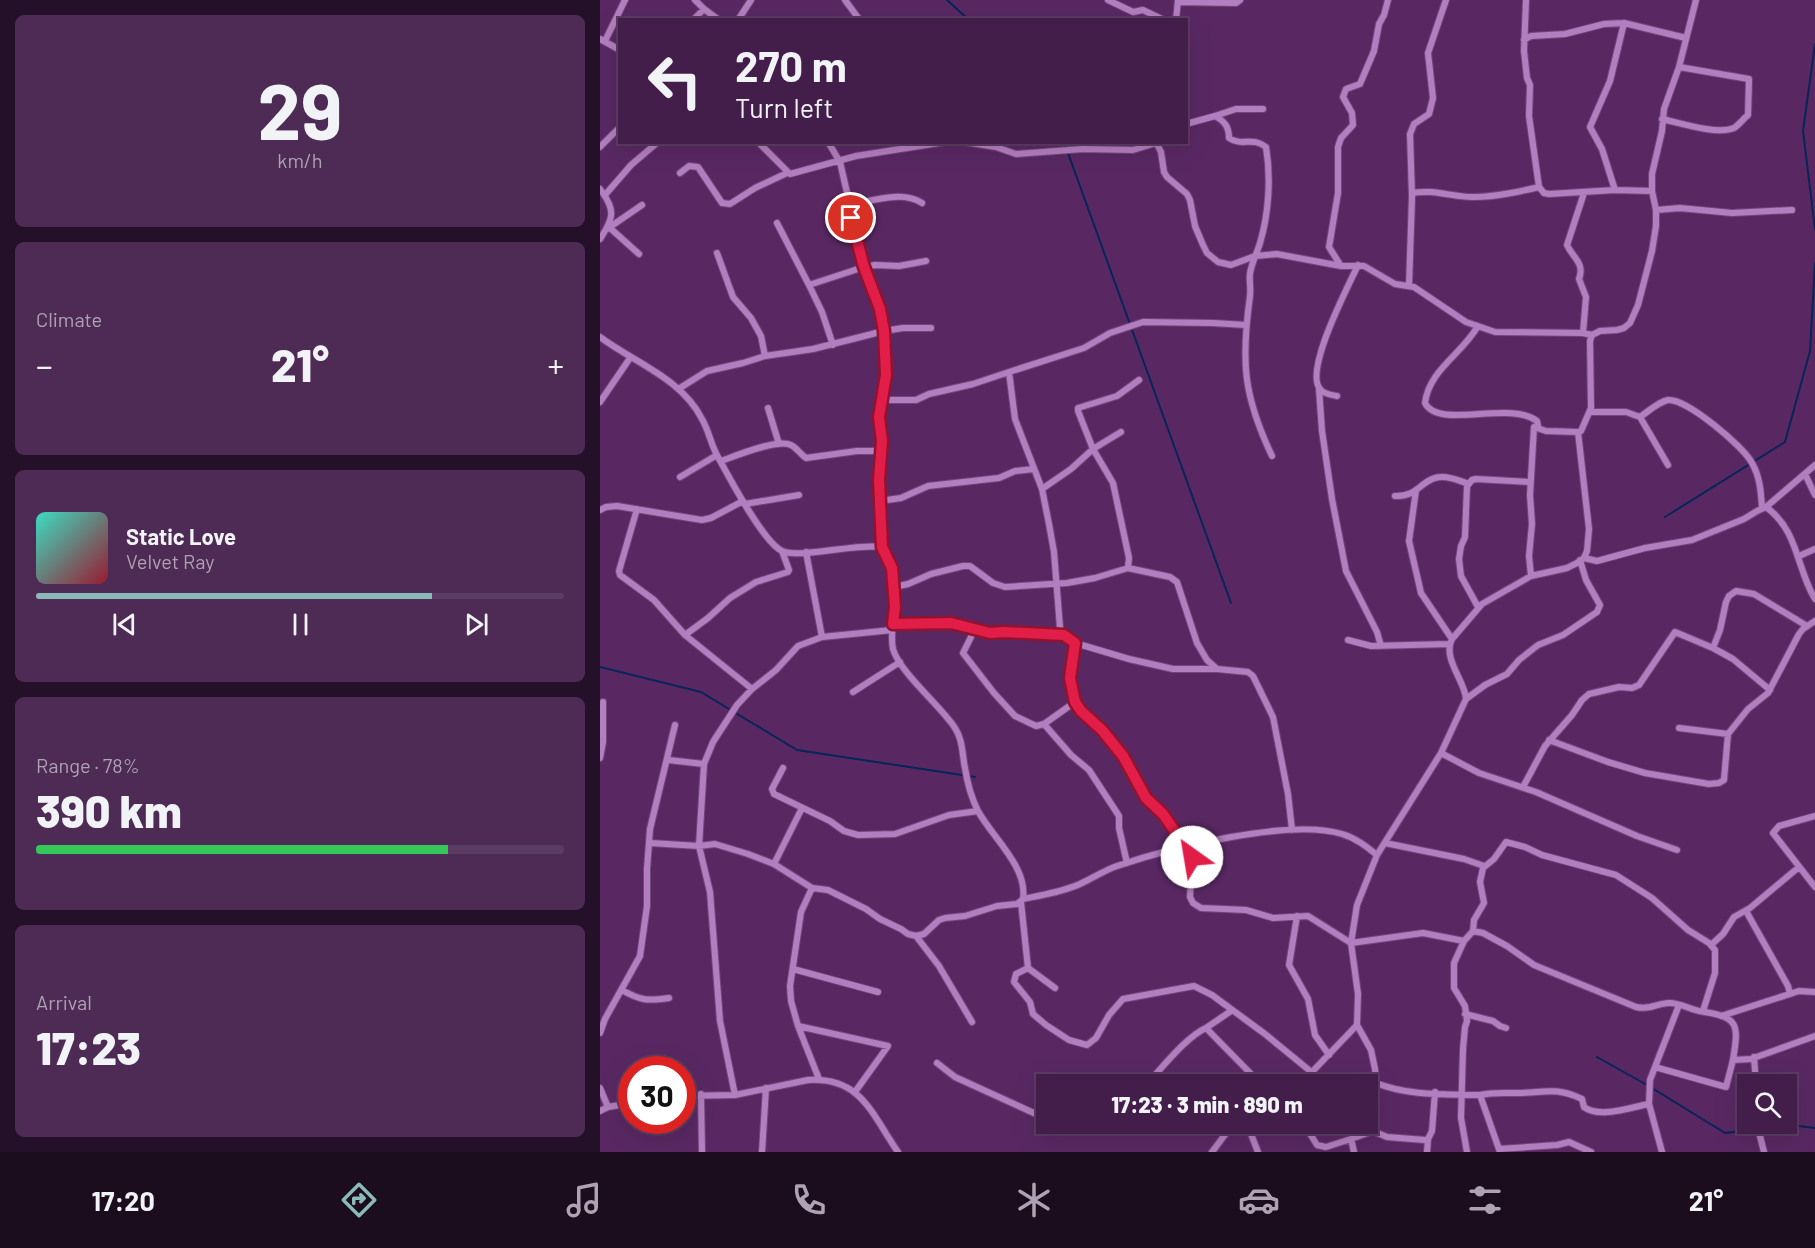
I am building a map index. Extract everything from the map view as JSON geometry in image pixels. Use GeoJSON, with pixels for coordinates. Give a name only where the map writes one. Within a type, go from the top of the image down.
{"type":"FeatureCollection","features":[{"type":"Feature","properties":{"kind":"street"},"geometry":{"type":"LineString","coordinates":[[618,49],[602,40],[625,0]]}},
{"type":"Feature","properties":{"kind":"street"},"geometry":{"type":"LineString","coordinates":[[695,0],[716,18]]}},
{"type":"Feature","properties":{"kind":"street"},"geometry":{"type":"LineString","coordinates":[[739,18],[751,0]]}},
{"type":"Feature","properties":{"kind":"street"},"geometry":{"type":"LineString","coordinates":[[845,0],[858,18]]}},
{"type":"Feature","properties":{"kind":"street"},"geometry":{"type":"LineString","coordinates":[[1108,0],[1134,12],[1143,10],[1160,18]]}},
{"type":"Feature","properties":{"kind":"street"},"geometry":{"type":"LineString","coordinates":[[1176,18],[1178,1],[1236,3],[1240,0]]}},
{"type":"Feature","properties":{"kind":"street"},"geometry":{"type":"LineString","coordinates":[[1341,266],[1329,247],[1338,193],[1338,147],[1341,138],[1353,125],[1352,113],[1343,97],[1346,89],[1360,84],[1374,51],[1379,24],[1388,0]]}},
{"type":"Feature","properties":{"kind":"street"},"geometry":{"type":"LineString","coordinates":[[1409,286],[1412,194],[1410,134],[1414,124],[1429,114],[1433,98],[1428,53],[1446,0]]}},
{"type":"Feature","properties":{"kind":"street"},"geometry":{"type":"LineString","coordinates":[[1526,0],[1524,40],[1527,78],[1530,85],[1529,116],[1539,188],[1549,194],[1615,190],[1652,191]]}},
{"type":"Feature","properties":{"kind":"street"},"geometry":{"type":"LineString","coordinates":[[1534,427],[1546,431],[1581,431],[1590,412],[1590,341],[1592,335],[1599,331],[1617,330],[1630,323],[1638,305],[1656,226],[1652,174],[1662,131],[1662,119],[1679,67],[1696,0]]}},
{"type":"Feature","properties":{"kind":"street"},"geometry":{"type":"LineString","coordinates":[[695,18],[704,9]]}},
{"type":"Feature","properties":{"kind":"street"},"geometry":{"type":"LineString","coordinates":[[1524,40],[1531,36],[1565,34],[1604,24],[1624,23],[1686,38]]}},
{"type":"Feature","properties":{"kind":"street"},"geometry":{"type":"LineString","coordinates":[[1615,190],[1602,149],[1590,127],[1610,81],[1624,23]]}},
{"type":"Feature","properties":{"kind":"street"},"geometry":{"type":"LineString","coordinates":[[1662,119],[1707,129],[1723,129],[1734,128],[1748,115],[1749,79],[1679,67]]}},
{"type":"Feature","properties":{"kind":"street"},"geometry":{"type":"LineString","coordinates":[[1188,123],[1236,109],[1263,109]]}},
{"type":"Feature","properties":{"kind":"street"},"geometry":{"type":"LineString","coordinates":[[1215,116],[1229,129],[1229,138],[1234,141],[1258,141],[1266,147],[1268,158],[1267,203],[1260,243],[1250,276],[1245,364],[1248,395],[1258,427],[1272,456]]}},
{"type":"Feature","properties":{"kind":"street"},"geometry":{"type":"LineString","coordinates":[[600,147],[618,129]]}},
{"type":"Feature","properties":{"kind":"street"},"geometry":{"type":"LineString","coordinates":[[605,195],[631,165],[656,144]]}},
{"type":"Feature","properties":{"kind":"street"},"geometry":{"type":"LineString","coordinates":[[760,144],[787,172]]}},
{"type":"Feature","properties":{"kind":"street"},"geometry":{"type":"LineString","coordinates":[[829,144],[840,162],[864,267],[880,309],[884,331],[886,375],[879,417],[882,441],[879,480],[882,547],[892,568],[894,587],[893,649],[900,662],[956,729],[978,811],[1006,850],[1016,867],[1024,889],[1022,901],[1028,968],[1055,988]]}},
{"type":"Feature","properties":{"kind":"street"},"geometry":{"type":"LineString","coordinates":[[988,144],[1016,154],[1083,149],[1133,150],[1153,144]]}},
{"type":"Feature","properties":{"kind":"street"},"geometry":{"type":"LineString","coordinates":[[1157,144],[1161,152],[1167,177],[1187,194],[1207,253],[1218,262],[1231,265],[1255,256],[1277,254],[1341,266],[1364,266],[1395,284],[1414,287],[1455,316],[1496,332],[1592,335]]}},
{"type":"Feature","properties":{"kind":"street"},"geometry":{"type":"LineString","coordinates":[[680,173],[689,166],[698,167],[725,205],[787,172],[795,173],[856,156],[917,145]]}},
{"type":"Feature","properties":{"kind":"street"},"geometry":{"type":"LineString","coordinates":[[1412,194],[1436,192],[1471,197],[1513,194],[1539,188]]}},
{"type":"Feature","properties":{"kind":"street"},"geometry":{"type":"LineString","coordinates":[[600,189],[612,208],[609,228]]}},
{"type":"Feature","properties":{"kind":"street"},"geometry":{"type":"LineString","coordinates":[[1583,333],[1586,297],[1579,279],[1581,264],[1567,245],[1584,193]]}},
{"type":"Feature","properties":{"kind":"street"},"geometry":{"type":"LineString","coordinates":[[849,205],[898,197],[912,197],[922,203]]}},
{"type":"Feature","properties":{"kind":"street"},"geometry":{"type":"LineString","coordinates":[[600,239],[609,228],[642,205]]}},
{"type":"Feature","properties":{"kind":"street"},"geometry":{"type":"LineString","coordinates":[[1656,210],[1680,208],[1732,213],[1792,210]]}},
{"type":"Feature","properties":{"kind":"street"},"geometry":{"type":"LineString","coordinates":[[777,223],[822,312],[833,345]]}},
{"type":"Feature","properties":{"kind":"street"},"geometry":{"type":"LineString","coordinates":[[609,228],[639,254]]}},
{"type":"Feature","properties":{"kind":"street"},"geometry":{"type":"LineString","coordinates":[[717,253],[733,297],[751,318],[761,336],[765,356]]}},
{"type":"Feature","properties":{"kind":"street"},"geometry":{"type":"LineString","coordinates":[[809,285],[864,267],[899,266],[926,261]]}},
{"type":"Feature","properties":{"kind":"street"},"geometry":{"type":"LineString","coordinates":[[1358,265],[1322,348],[1316,379],[1332,499],[1346,571],[1377,632],[1381,646]]}},
{"type":"Feature","properties":{"kind":"street"},"geometry":{"type":"LineString","coordinates":[[881,400],[916,400],[929,394],[973,384],[1084,348],[1110,333],[1143,322],[1213,322],[1246,325]]}},
{"type":"Feature","properties":{"kind":"street"},"geometry":{"type":"LineString","coordinates":[[1478,326],[1430,383],[1426,396],[1427,407],[1434,412],[1448,415],[1488,412],[1522,413],[1537,421],[1538,426],[1534,427],[1530,482],[1532,525],[1529,556],[1532,576]]}},
{"type":"Feature","properties":{"kind":"street"},"geometry":{"type":"LineString","coordinates":[[680,388],[707,371],[765,356],[833,345],[884,331],[931,327]]}},
{"type":"Feature","properties":{"kind":"street"},"geometry":{"type":"LineString","coordinates":[[600,337],[680,388],[704,421],[719,458],[762,531],[782,551],[789,570],[788,573],[756,582],[730,598],[708,618],[685,634]]}},
{"type":"Feature","properties":{"kind":"street"},"geometry":{"type":"LineString","coordinates":[[600,402],[630,357]]}},
{"type":"Feature","properties":{"kind":"street"},"geometry":{"type":"LineString","coordinates":[[1009,372],[1015,419],[1042,489],[1054,552],[1060,627],[1064,635],[1075,643],[1173,669],[1217,669],[1248,672],[1253,676],[1273,717],[1288,794],[1292,830]]}},
{"type":"Feature","properties":{"kind":"street"},"geometry":{"type":"LineString","coordinates":[[1128,568],[1129,558],[1117,495],[1113,483],[1093,449],[1078,408],[1117,396],[1139,381]]}},
{"type":"Feature","properties":{"kind":"street"},"geometry":{"type":"LineString","coordinates":[[1319,388],[1323,392],[1337,396]]}},
{"type":"Feature","properties":{"kind":"street"},"geometry":{"type":"LineString","coordinates":[[1640,417],[1660,402],[1674,400],[1723,431],[1745,452],[1752,462],[1761,488],[1764,507],[1789,533],[1815,599]]}},
{"type":"Feature","properties":{"kind":"street"},"geometry":{"type":"LineString","coordinates":[[768,408],[779,444]]}},
{"type":"Feature","properties":{"kind":"street"},"geometry":{"type":"LineString","coordinates":[[1590,412],[1626,412],[1640,417],[1668,465]]}},
{"type":"Feature","properties":{"kind":"street"},"geometry":{"type":"LineString","coordinates":[[1042,489],[1071,469],[1093,449],[1121,432]]}},
{"type":"Feature","properties":{"kind":"street"},"geometry":{"type":"LineString","coordinates":[[1450,642],[1459,628],[1482,604],[1532,576],[1567,568],[1582,559],[1587,551],[1588,529],[1578,432]]}},
{"type":"Feature","properties":{"kind":"street"},"geometry":{"type":"LineString","coordinates":[[680,477],[719,458],[779,444],[794,446],[806,458],[880,451]]}},
{"type":"Feature","properties":{"kind":"street"},"geometry":{"type":"LineString","coordinates":[[1582,559],[1597,561],[1645,548],[1692,540],[1744,519],[1764,507],[1815,465]]}},
{"type":"Feature","properties":{"kind":"street"},"geometry":{"type":"LineString","coordinates":[[880,501],[901,498],[928,486],[999,478],[1015,471],[1034,469]]}},
{"type":"Feature","properties":{"kind":"street"},"geometry":{"type":"LineString","coordinates":[[1805,474],[1815,495]]}},
{"type":"Feature","properties":{"kind":"street"},"geometry":{"type":"LineString","coordinates":[[1395,496],[1409,494],[1435,478],[1452,478],[1469,484]]}},
{"type":"Feature","properties":{"kind":"street"},"geometry":{"type":"LineString","coordinates":[[1469,484],[1476,479],[1530,482]]}},
{"type":"Feature","properties":{"kind":"street"},"geometry":{"type":"LineString","coordinates":[[1469,484],[1466,537],[1461,546],[1459,559],[1461,576],[1478,608]]}},
{"type":"Feature","properties":{"kind":"street"},"geometry":{"type":"LineString","coordinates":[[1416,490],[1409,541],[1421,593],[1450,642],[1454,667],[1465,690],[1466,699]]}},
{"type":"Feature","properties":{"kind":"street"},"geometry":{"type":"LineString","coordinates":[[600,510],[617,506],[702,520],[744,502],[799,495]]}},
{"type":"Feature","properties":{"kind":"street"},"geometry":{"type":"LineString","coordinates":[[637,509],[619,571],[620,575],[654,600],[685,634],[752,689]]}},
{"type":"Feature","properties":{"kind":"street"},"geometry":{"type":"LineString","coordinates":[[782,551],[789,553],[862,546],[882,547]]}},
{"type":"Feature","properties":{"kind":"street"},"geometry":{"type":"LineString","coordinates":[[1799,556],[1815,549]]}},
{"type":"Feature","properties":{"kind":"street"},"geometry":{"type":"LineString","coordinates":[[806,552],[822,637]]}},
{"type":"Feature","properties":{"kind":"street"},"geometry":{"type":"LineString","coordinates":[[1372,1074],[1371,1050],[1357,1025],[1358,994],[1351,944],[1357,904],[1377,855],[1441,753],[1466,699],[1507,674],[1519,660],[1538,645],[1563,634],[1597,612],[1600,605],[1586,580],[1582,559]]}},
{"type":"Feature","properties":{"kind":"street"},"geometry":{"type":"LineString","coordinates":[[894,587],[963,566],[970,566],[993,583],[1005,587],[1095,578],[1128,568],[1170,577],[1177,582],[1202,654],[1217,669]]}},
{"type":"Feature","properties":{"kind":"street"},"geometry":{"type":"LineString","coordinates":[[1713,648],[1720,630],[1726,602],[1729,596],[1736,591],[1754,594],[1807,626]]}},
{"type":"Feature","properties":{"kind":"street"},"geometry":{"type":"LineString","coordinates":[[1550,740],[1645,773],[1709,784],[1719,783],[1725,776],[1728,734],[1748,709],[1770,690],[1799,634],[1815,621]]}},
{"type":"Feature","properties":{"kind":"street"},"geometry":{"type":"LineString","coordinates":[[735,1095],[720,1021],[710,892],[699,846],[704,764],[713,742],[737,705],[752,689],[777,670],[798,646],[822,637],[892,627],[951,623],[990,633],[1064,635]]}},
{"type":"Feature","properties":{"kind":"street"},"geometry":{"type":"LineString","coordinates":[[972,629],[971,637],[963,649],[965,657],[1015,716],[1036,726],[1044,724],[1075,702]]}},
{"type":"Feature","properties":{"kind":"street"},"geometry":{"type":"LineString","coordinates":[[1523,787],[1550,740],[1582,700],[1589,694],[1639,685],[1675,632],[1733,659],[1770,690]]}},
{"type":"Feature","properties":{"kind":"street"},"geometry":{"type":"LineString","coordinates":[[1348,640],[1358,644],[1381,646],[1450,642]]}},
{"type":"Feature","properties":{"kind":"street"},"geometry":{"type":"LineString","coordinates":[[1075,643],[1070,678],[1075,702],[1123,756],[1146,798],[1163,814],[1181,840],[1193,846]]}},
{"type":"Feature","properties":{"kind":"street"},"geometry":{"type":"LineString","coordinates":[[853,692],[900,662]]}},
{"type":"Feature","properties":{"kind":"street"},"geometry":{"type":"LineString","coordinates":[[600,758],[603,742],[603,702]]}},
{"type":"Feature","properties":{"kind":"street"},"geometry":{"type":"LineString","coordinates":[[1044,724],[1071,755],[1089,770],[1119,816],[1119,828],[1127,863]]}},
{"type":"Feature","properties":{"kind":"street"},"geometry":{"type":"LineString","coordinates":[[600,1032],[640,956],[646,916],[650,829],[675,725]]}},
{"type":"Feature","properties":{"kind":"street"},"geometry":{"type":"LineString","coordinates":[[1679,728],[1728,734]]}},
{"type":"Feature","properties":{"kind":"street"},"geometry":{"type":"LineString","coordinates":[[1441,753],[1479,773],[1523,787],[1637,836],[1677,850]]}},
{"type":"Feature","properties":{"kind":"street"},"geometry":{"type":"LineString","coordinates":[[668,760],[704,764]]}},
{"type":"Feature","properties":{"kind":"street"},"geometry":{"type":"LineString","coordinates":[[783,768],[772,792],[830,821],[844,831],[867,835],[896,834],[949,815],[978,811]]}},
{"type":"Feature","properties":{"kind":"street"},"geometry":{"type":"LineString","coordinates":[[774,864],[802,808]]}},
{"type":"Feature","properties":{"kind":"street"},"geometry":{"type":"LineString","coordinates":[[1815,816],[1779,826],[1773,833],[1815,887]]}},
{"type":"Feature","properties":{"kind":"street"},"geometry":{"type":"LineString","coordinates":[[650,843],[723,846],[774,864],[812,888],[828,890],[908,934],[916,936],[924,934],[939,920],[965,916],[1054,893],[1079,885],[1127,863],[1265,831],[1292,830],[1342,834],[1362,843],[1377,855]]}},
{"type":"Feature","properties":{"kind":"street"},"geometry":{"type":"LineString","coordinates":[[1467,1152],[1461,1118],[1467,1021],[1465,1006],[1454,988],[1454,963],[1464,941],[1473,932],[1474,920],[1484,903],[1480,882],[1484,866],[1494,859],[1506,842],[1542,855],[1616,875],[1652,898],[1688,930],[1711,945],[1716,954],[1715,973],[1703,1011]]}},
{"type":"Feature","properties":{"kind":"street"},"geometry":{"type":"LineString","coordinates":[[1385,843],[1464,859],[1484,866]]}},
{"type":"Feature","properties":{"kind":"street"},"geometry":{"type":"LineString","coordinates":[[1193,846],[1190,897],[1193,903],[1201,908],[1246,910],[1273,918],[1308,916],[1351,944],[1423,933],[1464,941]]}},
{"type":"Feature","properties":{"kind":"street"},"geometry":{"type":"LineString","coordinates":[[1711,945],[1723,934],[1734,917],[1746,911],[1798,867]]}},
{"type":"Feature","properties":{"kind":"street"},"geometry":{"type":"LineString","coordinates":[[812,888],[801,912],[791,1001],[798,1026],[819,1079]]}},
{"type":"Feature","properties":{"kind":"street"},"geometry":{"type":"LineString","coordinates":[[1746,911],[1788,986],[1790,994]]}},
{"type":"Feature","properties":{"kind":"street"},"geometry":{"type":"LineString","coordinates":[[1297,916],[1289,965],[1308,999],[1315,1035],[1329,1055]]}},
{"type":"Feature","properties":{"kind":"street"},"geometry":{"type":"LineString","coordinates":[[1473,932],[1483,933],[1534,965],[1636,1007],[1646,1010],[1665,1003],[1679,1005],[1721,1016],[1733,1023],[1737,1029],[1733,1060],[1726,1087],[1655,1067]]}},
{"type":"Feature","properties":{"kind":"street"},"geometry":{"type":"LineString","coordinates":[[916,936],[939,966],[972,1022]]}},
{"type":"Feature","properties":{"kind":"street"},"geometry":{"type":"LineString","coordinates":[[1028,968],[1016,974],[1014,982],[1030,1002],[1033,1014],[1069,1040],[1087,1045],[1096,1038],[1109,1015],[1123,999],[1194,986],[1212,995],[1265,1034],[1311,1073],[1357,1025]]}},
{"type":"Feature","properties":{"kind":"street"},"geometry":{"type":"LineString","coordinates":[[793,969],[878,992]]}},
{"type":"Feature","properties":{"kind":"street"},"geometry":{"type":"LineString","coordinates":[[622,990],[638,999],[650,1001],[669,998]]}},
{"type":"Feature","properties":{"kind":"street"},"geometry":{"type":"LineString","coordinates":[[1721,1016],[1799,991],[1815,992]]}},
{"type":"Feature","properties":{"kind":"street"},"geometry":{"type":"LineString","coordinates":[[1662,1152],[1649,1104],[1650,1080],[1679,1005]]}},
{"type":"Feature","properties":{"kind":"street"},"geometry":{"type":"LineString","coordinates":[[1155,1074],[1193,1036],[1231,1011]]}},
{"type":"Feature","properties":{"kind":"street"},"geometry":{"type":"LineString","coordinates":[[1465,1014],[1493,1021],[1506,1028]]}},
{"type":"Feature","properties":{"kind":"street"},"geometry":{"type":"LineString","coordinates":[[798,1026],[888,1046],[855,1092]]}},
{"type":"Feature","properties":{"kind":"street"},"geometry":{"type":"LineString","coordinates":[[1206,1028],[1251,1074]]}},
{"type":"Feature","properties":{"kind":"street"},"geometry":{"type":"LineString","coordinates":[[1733,1060],[1748,1060],[1815,1036]]}},
{"type":"Feature","properties":{"kind":"street"},"geometry":{"type":"LineString","coordinates":[[1754,1057],[1755,1074]]}},
{"type":"Feature","properties":{"kind":"street"},"geometry":{"type":"LineString","coordinates":[[937,1063],[955,1077],[1036,1114]]}},
{"type":"Feature","properties":{"kind":"street"},"geometry":{"type":"LineString","coordinates":[[696,1095],[735,1095],[819,1079],[847,1086],[865,1102],[898,1152]]}},
{"type":"Feature","properties":{"kind":"street"},"geometry":{"type":"LineString","coordinates":[[600,1088],[608,1107]]}},
{"type":"Feature","properties":{"kind":"street"},"geometry":{"type":"LineString","coordinates":[[762,1152],[766,1088]]}},
{"type":"Feature","properties":{"kind":"street"},"geometry":{"type":"LineString","coordinates":[[1378,1088],[1412,1093],[1480,1095],[1520,1094],[1548,1090],[1582,1099],[1584,1107],[1590,1111],[1612,1111],[1649,1104]]}},
{"type":"Feature","properties":{"kind":"street"},"geometry":{"type":"LineString","coordinates":[[1427,1152],[1428,1139],[1432,1131],[1435,1092]]}},
{"type":"Feature","properties":{"kind":"street"},"geometry":{"type":"LineString","coordinates":[[701,1094],[702,1152]]}},
{"type":"Feature","properties":{"kind":"street"},"geometry":{"type":"LineString","coordinates":[[1480,1095],[1499,1150],[1569,1142],[1591,1152]]}},
{"type":"Feature","properties":{"kind":"street"},"geometry":{"type":"LineString","coordinates":[[600,1111],[618,1105]]}},
{"type":"Feature","properties":{"kind":"street"},"geometry":{"type":"LineString","coordinates":[[1378,1133],[1387,1137],[1428,1139]]}},
{"type":"Feature","properties":{"kind":"street"},"geometry":{"type":"LineString","coordinates":[[1212,1152],[1226,1134]]}},
{"type":"Feature","properties":{"kind":"street"},"geometry":{"type":"LineString","coordinates":[[1251,1134],[1258,1152]]}},
{"type":"Feature","properties":{"kind":"street"},"geometry":{"type":"LineString","coordinates":[[1310,1134],[1321,1147],[1333,1146],[1365,1134]]}},
{"type":"Feature","properties":{"kind":"street"},"geometry":{"type":"LineString","coordinates":[[1760,1134],[1764,1152]]}},
{"type":"Feature","properties":{"kind":"street"},"geometry":{"type":"LineString","coordinates":[[1352,1139],[1354,1152]]}},
{"type":"Feature","properties":{"kind":"waterway"},"geometry":{"type":"LineString","coordinates":[[947,0],[967,18]]}},
{"type":"Feature","properties":{"kind":"waterway"},"geometry":{"type":"LineString","coordinates":[[1815,44],[1803,131],[1815,229]]}},
{"type":"Feature","properties":{"kind":"waterway"},"geometry":{"type":"LineString","coordinates":[[1065,144],[1231,603]]}},
{"type":"Feature","properties":{"kind":"waterway"},"geometry":{"type":"LineString","coordinates":[[1665,517],[1785,442],[1810,351],[1815,263]]}},
{"type":"Feature","properties":{"kind":"waterway"},"geometry":{"type":"LineString","coordinates":[[600,667],[701,692],[797,750],[975,777]]}},
{"type":"Feature","properties":{"kind":"waterway"},"geometry":{"type":"LineString","coordinates":[[1597,1057],[1647,1085]]}},
{"type":"Feature","properties":{"kind":"waterway"},"geometry":{"type":"LineString","coordinates":[[1652,1088],[1725,1133],[1790,1125],[1815,1128]]}},
{"type":"Feature","properties":{"kind":"route"},"geometry":{"type":"LineString","coordinates":[[851,218],[864,267],[880,309],[884,331],[883,349],[886,375],[879,417],[882,441],[879,480],[882,547],[892,568],[894,587],[893,624],[951,623],[990,633],[1064,635],[1075,643],[1070,678],[1075,702],[1123,756],[1146,798],[1163,814],[1181,840],[1193,846],[1192,857]]}}]}
